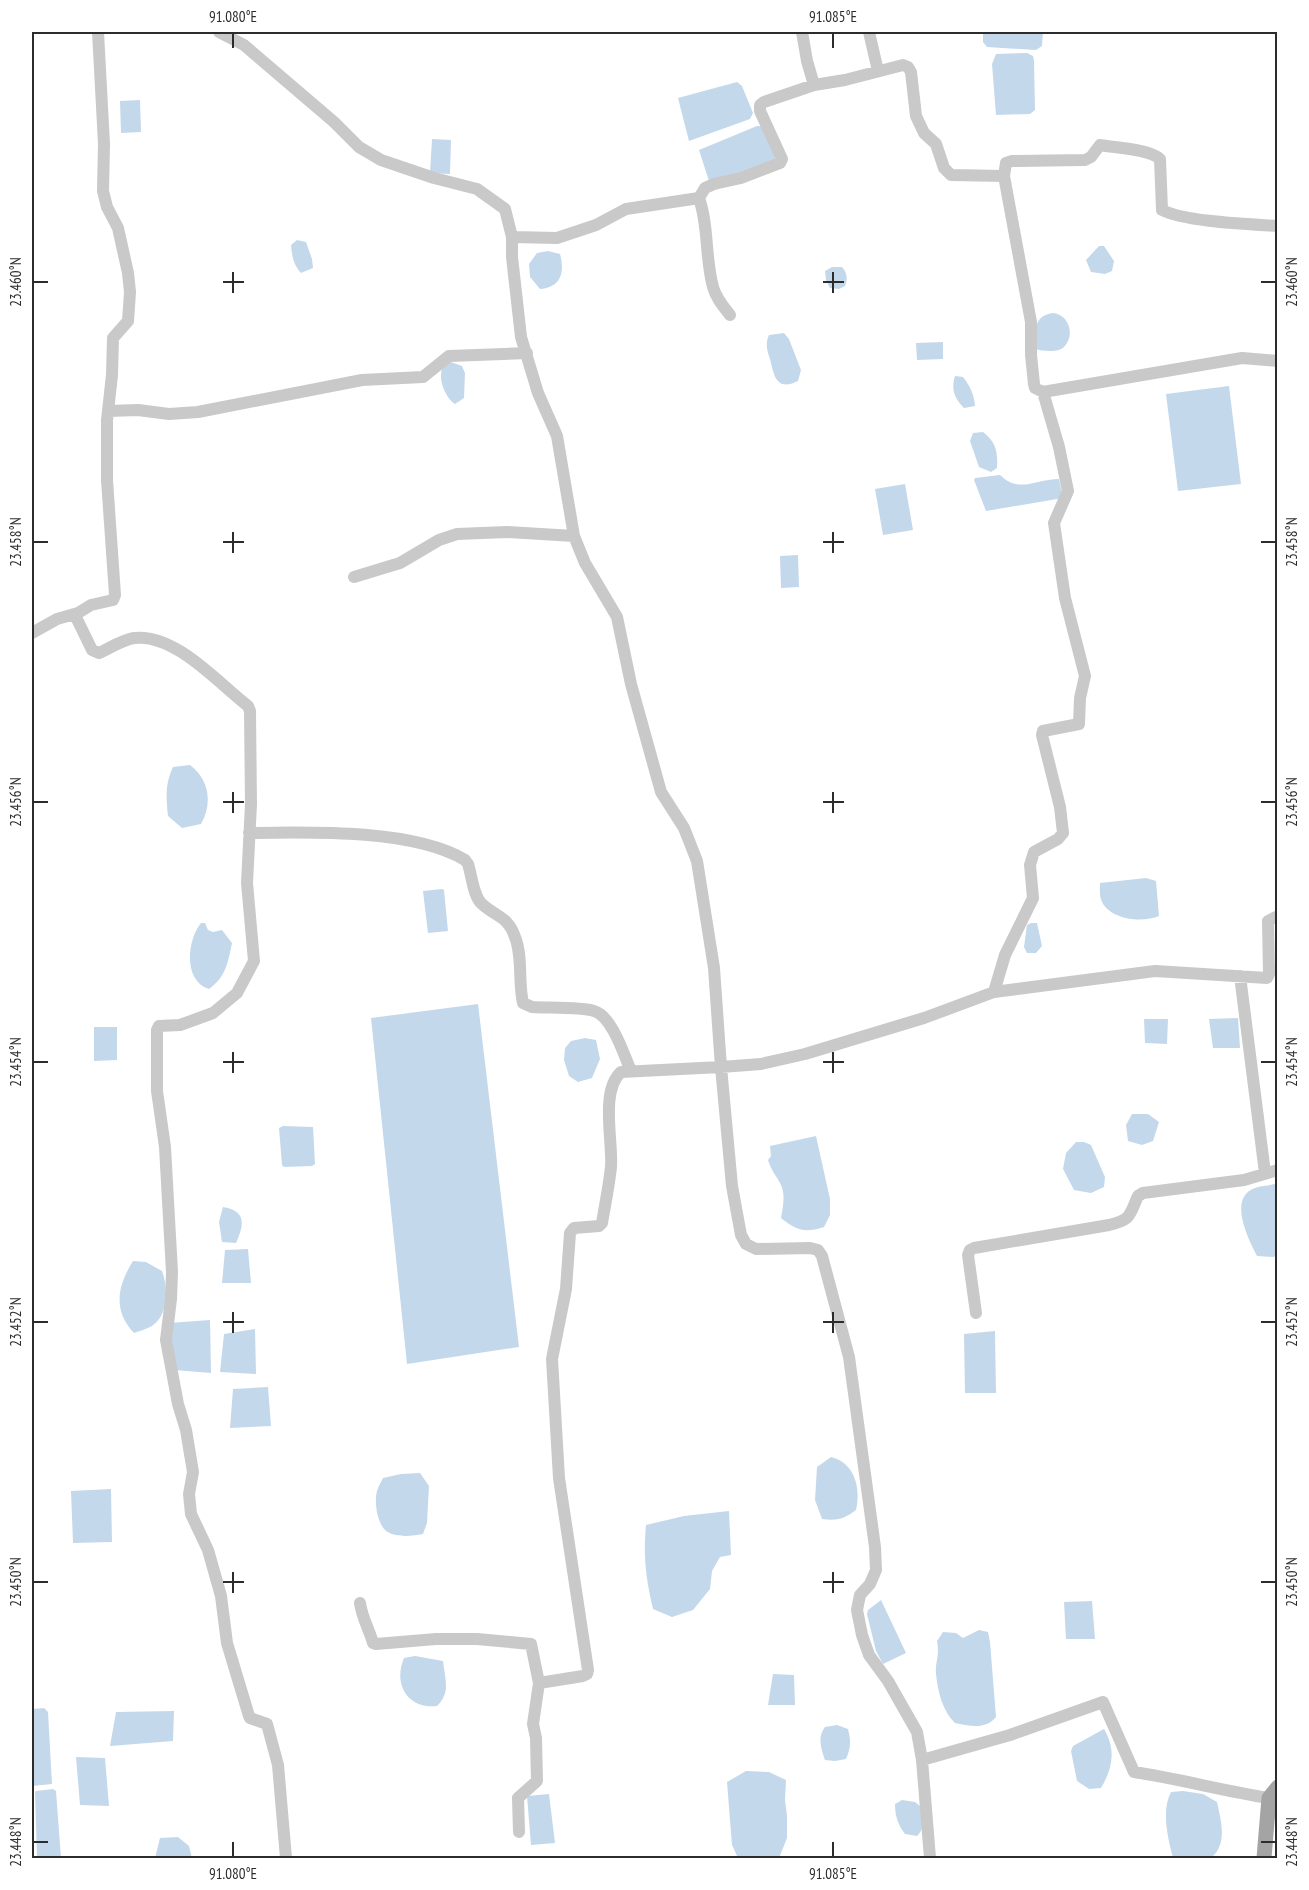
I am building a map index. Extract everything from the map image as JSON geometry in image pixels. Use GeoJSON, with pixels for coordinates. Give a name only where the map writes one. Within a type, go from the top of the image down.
{"type":"FeatureCollection","features":[{"type":"Feature","properties":{"kind":"main road"},"geometry":{"type":"LineString","coordinates":[[1264,1858],[1273,1792]]}},
{"type":"Feature","properties":{"kind":"street"},"geometry":{"type":"LineString","coordinates":[[32,633],[57,619],[75,615],[91,605],[113,600],[115,595],[107,480],[108,411],[113,338],[128,321],[130,292],[118,228],[107,207],[103,191],[104,144],[98,32]]}},
{"type":"Feature","properties":{"kind":"street"},"geometry":{"type":"LineString","coordinates":[[219,32],[244,45],[334,122],[359,147],[381,160],[434,178],[477,189],[505,209],[512,237],[521,337],[538,393],[557,436],[570,499],[574,536],[585,564],[617,617],[631,684],[661,792],[684,828],[697,861],[714,968],[732,1186],[741,1235],[746,1244],[756,1249],[810,1248],[818,1250],[822,1256],[849,1357],[875,1547],[876,1570],[870,1584],[860,1595],[857,1610],[869,1655],[888,1681],[917,1732],[922,1760],[930,1858]]}},
{"type":"Feature","properties":{"kind":"street"},"geometry":{"type":"LineString","coordinates":[[802,32],[814,85]]}},
{"type":"Feature","properties":{"kind":"street"},"geometry":{"type":"LineString","coordinates":[[869,32],[878,71]]}},
{"type":"Feature","properties":{"kind":"street"},"geometry":{"type":"LineString","coordinates":[[699,198],[705,188],[714,184],[741,178],[782,162],[783,159],[760,111],[760,105],[776,96],[814,85],[845,80],[903,65],[911,72],[916,116],[924,133],[936,144],[944,168],[951,175],[1004,176]]}},
{"type":"Feature","properties":{"kind":"street"},"geometry":{"type":"LineString","coordinates":[[1278,226],[1170,214],[1162,210],[1160,159],[1145,152],[1100,145],[1091,157],[1085,160],[1006,163],[1004,176],[1031,322],[1035,388],[1043,392],[1242,358],[1278,361]]}},
{"type":"Feature","properties":{"kind":"street"},"geometry":{"type":"LineString","coordinates":[[512,237],[558,238],[596,225],[626,209],[699,198]]}},
{"type":"Feature","properties":{"kind":"street"},"geometry":{"type":"LineString","coordinates":[[699,198],[704,212],[713,288],[720,304],[730,315]]}},
{"type":"Feature","properties":{"kind":"street"},"geometry":{"type":"LineString","coordinates":[[108,411],[138,410],[169,414],[198,412],[362,380],[423,377],[449,356],[527,353]]}},
{"type":"Feature","properties":{"kind":"street"},"geometry":{"type":"LineString","coordinates":[[994,992],[1005,955],[1033,898],[1030,865],[1034,852],[1058,839],[1063,833],[1060,807],[1043,731],[1079,724],[1080,698],[1085,676],[1065,598],[1054,523],[1068,491],[1059,447],[1043,392]]}},
{"type":"Feature","properties":{"kind":"street"},"geometry":{"type":"LineString","coordinates":[[354,577],[400,563],[439,540],[457,534],[507,532],[574,536]]}},
{"type":"Feature","properties":{"kind":"street"},"geometry":{"type":"LineString","coordinates":[[75,615],[94,652],[133,639],[145,638],[165,642],[211,673],[248,706],[251,716],[247,884],[254,961],[237,993],[213,1013],[180,1025],[159,1026],[157,1030],[157,1091],[165,1147],[171,1248],[171,1299],[166,1340],[193,1472],[189,1494],[191,1515],[207,1550],[221,1596],[227,1643],[249,1716],[267,1724],[278,1765],[286,1858]]}},
{"type":"Feature","properties":{"kind":"street"},"geometry":{"type":"LineString","coordinates":[[249,833],[312,833],[384,837],[410,841],[465,860],[482,904],[504,918],[516,937],[523,1003],[532,1007],[595,1011],[610,1025],[631,1071]]}},
{"type":"Feature","properties":{"kind":"street"},"geometry":{"type":"LineString","coordinates":[[539,1683],[583,1676],[588,1670],[559,1478],[552,1359],[566,1289],[570,1233],[574,1228],[599,1226],[602,1223],[611,1166],[609,1137],[611,1088],[614,1078],[621,1072],[631,1071],[761,1064],[805,1054],[924,1018],[994,992],[1155,970],[1267,978],[1269,974],[1267,924],[1268,921],[1278,916]]}},
{"type":"Feature","properties":{"kind":"street"},"geometry":{"type":"LineString","coordinates":[[1240,976],[1265,1173]]}},
{"type":"Feature","properties":{"kind":"street"},"geometry":{"type":"LineString","coordinates":[[976,1313],[968,1255],[974,1248],[1109,1226],[1124,1221],[1130,1216],[1138,1196],[1143,1193],[1244,1180],[1278,1170]]}},
{"type":"Feature","properties":{"kind":"street"},"geometry":{"type":"LineString","coordinates":[[360,1603],[362,1617],[376,1644],[436,1639],[477,1639],[531,1644],[539,1683],[532,1724],[536,1738],[537,1781],[518,1798],[519,1832]]}},
{"type":"Feature","properties":{"kind":"street"},"geometry":{"type":"LineString","coordinates":[[922,1760],[1010,1735],[1103,1702],[1134,1772],[1184,1780],[1228,1791],[1273,1792]]}},
{"type":"Feature","properties":{"kind":"water"},"geometry":{"type":"Polygon","coordinates":[[[983,32],[1043,32],[1042,46],[1036,50],[987,47],[983,42],[983,32]]]}},
{"type":"Feature","properties":{"kind":"water"},"geometry":{"type":"Polygon","coordinates":[[[1027,53],[1033,56],[1034,61],[1035,110],[1030,114],[996,115],[992,64],[996,54],[1027,53]]]}},
{"type":"Feature","properties":{"kind":"water"},"geometry":{"type":"Polygon","coordinates":[[[737,82],[742,86],[753,113],[750,119],[689,141],[678,98],[737,82]]]}},
{"type":"Feature","properties":{"kind":"water"},"geometry":{"type":"Polygon","coordinates":[[[140,100],[141,132],[121,133],[120,101],[140,100]]]}},
{"type":"Feature","properties":{"kind":"water"},"geometry":{"type":"Polygon","coordinates":[[[761,126],[775,149],[775,163],[709,181],[699,150],[761,126]]]}},
{"type":"Feature","properties":{"kind":"water"},"geometry":{"type":"Polygon","coordinates":[[[432,139],[451,140],[450,174],[430,173],[432,139]]]}},
{"type":"Feature","properties":{"kind":"water"},"geometry":{"type":"Polygon","coordinates":[[[297,240],[306,242],[312,259],[313,268],[301,273],[291,249],[291,245],[297,240]]]}},
{"type":"Feature","properties":{"kind":"water"},"geometry":{"type":"Polygon","coordinates":[[[1099,246],[1104,246],[1114,261],[1112,271],[1105,274],[1091,272],[1086,260],[1099,246]]]}},
{"type":"Feature","properties":{"kind":"water"},"geometry":{"type":"Polygon","coordinates":[[[548,251],[560,254],[562,267],[560,278],[553,285],[540,289],[530,277],[529,264],[537,253],[548,251]]]}},
{"type":"Feature","properties":{"kind":"water"},"geometry":{"type":"Polygon","coordinates":[[[832,267],[842,267],[846,273],[845,286],[839,289],[830,288],[826,280],[825,271],[832,267]]]}},
{"type":"Feature","properties":{"kind":"water"},"geometry":{"type":"Polygon","coordinates":[[[1053,313],[1067,322],[1070,332],[1067,342],[1058,350],[1035,349],[1038,321],[1053,313]]]}},
{"type":"Feature","properties":{"kind":"water"},"geometry":{"type":"Polygon","coordinates":[[[784,333],[789,339],[801,370],[798,381],[791,384],[777,380],[768,353],[769,335],[784,333]]]}},
{"type":"Feature","properties":{"kind":"water"},"geometry":{"type":"Polygon","coordinates":[[[943,342],[943,359],[917,360],[916,343],[943,342]]]}},
{"type":"Feature","properties":{"kind":"water"},"geometry":{"type":"Polygon","coordinates":[[[448,361],[462,366],[465,373],[464,398],[455,404],[446,393],[441,379],[442,369],[448,361]]]}},
{"type":"Feature","properties":{"kind":"water"},"geometry":{"type":"Polygon","coordinates":[[[955,376],[963,377],[968,384],[975,406],[964,408],[958,401],[953,389],[955,376]]]}},
{"type":"Feature","properties":{"kind":"water"},"geometry":{"type":"Polygon","coordinates":[[[1229,386],[1241,484],[1178,491],[1166,394],[1229,386]]]}},
{"type":"Feature","properties":{"kind":"water"},"geometry":{"type":"Polygon","coordinates":[[[983,432],[991,440],[997,457],[997,468],[991,472],[979,467],[970,441],[973,433],[983,432]]]}},
{"type":"Feature","properties":{"kind":"water"},"geometry":{"type":"Polygon","coordinates":[[[1000,475],[1007,481],[1021,485],[1059,479],[1063,498],[986,511],[974,480],[1000,475]]]}},
{"type":"Feature","properties":{"kind":"water"},"geometry":{"type":"Polygon","coordinates":[[[905,484],[913,530],[883,535],[875,489],[905,484]]]}},
{"type":"Feature","properties":{"kind":"water"},"geometry":{"type":"Polygon","coordinates":[[[798,555],[799,587],[781,588],[780,556],[798,555]]]}},
{"type":"Feature","properties":{"kind":"water"},"geometry":{"type":"Polygon","coordinates":[[[190,765],[205,784],[207,808],[201,824],[182,828],[168,816],[167,785],[173,767],[190,765]]]}},
{"type":"Feature","properties":{"kind":"water"},"geometry":{"type":"Polygon","coordinates":[[[1146,878],[1156,881],[1159,916],[1145,919],[1128,918],[1112,913],[1102,902],[1100,883],[1146,878]]]}},
{"type":"Feature","properties":{"kind":"water"},"geometry":{"type":"Polygon","coordinates":[[[444,890],[448,931],[428,933],[423,891],[444,890]]]}},
{"type":"Feature","properties":{"kind":"water"},"geometry":{"type":"Polygon","coordinates":[[[201,923],[205,923],[208,930],[213,932],[222,930],[232,943],[223,974],[209,989],[201,985],[191,969],[193,939],[201,923]]]}},
{"type":"Feature","properties":{"kind":"water"},"geometry":{"type":"Polygon","coordinates":[[[1037,923],[1042,946],[1036,953],[1027,953],[1024,947],[1027,925],[1037,923]]]}},
{"type":"Feature","properties":{"kind":"water"},"geometry":{"type":"Polygon","coordinates":[[[478,1004],[519,1347],[407,1364],[371,1018],[478,1004]]]}},
{"type":"Feature","properties":{"kind":"water"},"geometry":{"type":"Polygon","coordinates":[[[1238,1018],[1240,1048],[1213,1048],[1209,1019],[1238,1018]]]}},
{"type":"Feature","properties":{"kind":"water"},"geometry":{"type":"Polygon","coordinates":[[[1144,1019],[1168,1019],[1167,1044],[1145,1043],[1144,1019]]]}},
{"type":"Feature","properties":{"kind":"water"},"geometry":{"type":"Polygon","coordinates":[[[94,1027],[117,1027],[117,1060],[94,1061],[94,1027]]]}},
{"type":"Feature","properties":{"kind":"water"},"geometry":{"type":"Polygon","coordinates":[[[585,1038],[596,1040],[600,1059],[592,1078],[578,1082],[569,1076],[564,1060],[565,1048],[571,1041],[585,1038]]]}},
{"type":"Feature","properties":{"kind":"water"},"geometry":{"type":"Polygon","coordinates":[[[1132,1114],[1148,1114],[1159,1122],[1153,1141],[1142,1145],[1128,1141],[1126,1125],[1132,1114]]]}},
{"type":"Feature","properties":{"kind":"water"},"geometry":{"type":"Polygon","coordinates":[[[283,1126],[313,1127],[315,1164],[284,1167],[282,1165],[279,1128],[283,1126]]]}},
{"type":"Feature","properties":{"kind":"water"},"geometry":{"type":"Polygon","coordinates":[[[816,1136],[830,1199],[830,1215],[824,1227],[801,1230],[781,1218],[783,1191],[768,1160],[771,1156],[770,1146],[816,1136]]]}},
{"type":"Feature","properties":{"kind":"water"},"geometry":{"type":"Polygon","coordinates":[[[1076,1142],[1091,1145],[1105,1177],[1104,1187],[1091,1193],[1074,1190],[1063,1169],[1066,1153],[1076,1142]]]}},
{"type":"Feature","properties":{"kind":"water"},"geometry":{"type":"Polygon","coordinates":[[[1274,1184],[1278,1186],[1277,1254],[1274,1257],[1257,1256],[1242,1220],[1242,1201],[1247,1193],[1255,1188],[1274,1184]]]}},
{"type":"Feature","properties":{"kind":"water"},"geometry":{"type":"Polygon","coordinates":[[[223,1207],[240,1215],[242,1225],[236,1243],[222,1242],[219,1222],[223,1207]]]}},
{"type":"Feature","properties":{"kind":"water"},"geometry":{"type":"Polygon","coordinates":[[[248,1249],[251,1283],[222,1283],[225,1250],[248,1249]]]}},
{"type":"Feature","properties":{"kind":"water"},"geometry":{"type":"Polygon","coordinates":[[[133,1261],[146,1262],[162,1271],[166,1293],[162,1315],[158,1321],[134,1333],[122,1315],[120,1306],[121,1288],[133,1261]]]}},
{"type":"Feature","properties":{"kind":"water"},"geometry":{"type":"Polygon","coordinates":[[[210,1320],[211,1373],[174,1370],[169,1323],[210,1320]]]}},
{"type":"Feature","properties":{"kind":"water"},"geometry":{"type":"Polygon","coordinates":[[[255,1329],[256,1374],[220,1372],[224,1334],[255,1329]]]}},
{"type":"Feature","properties":{"kind":"water"},"geometry":{"type":"Polygon","coordinates":[[[995,1331],[996,1393],[965,1393],[964,1334],[995,1331]]]}},
{"type":"Feature","properties":{"kind":"water"},"geometry":{"type":"Polygon","coordinates":[[[268,1387],[271,1426],[230,1428],[233,1389],[268,1387]]]}},
{"type":"Feature","properties":{"kind":"water"},"geometry":{"type":"Polygon","coordinates":[[[831,1457],[839,1460],[851,1471],[858,1493],[856,1510],[840,1519],[832,1520],[822,1519],[815,1500],[817,1467],[831,1457]]]}},
{"type":"Feature","properties":{"kind":"water"},"geometry":{"type":"Polygon","coordinates":[[[420,1473],[429,1486],[427,1523],[423,1534],[404,1536],[386,1531],[380,1523],[376,1506],[377,1489],[383,1478],[420,1473]]]}},
{"type":"Feature","properties":{"kind":"water"},"geometry":{"type":"Polygon","coordinates":[[[111,1489],[112,1542],[73,1543],[71,1491],[111,1489]]]}},
{"type":"Feature","properties":{"kind":"water"},"geometry":{"type":"Polygon","coordinates":[[[729,1511],[731,1555],[720,1557],[712,1571],[710,1589],[693,1610],[672,1617],[653,1609],[646,1568],[646,1525],[684,1516],[729,1511]]]}},
{"type":"Feature","properties":{"kind":"water"},"geometry":{"type":"Polygon","coordinates":[[[881,1600],[906,1653],[883,1664],[876,1651],[867,1614],[868,1610],[881,1600]]]}},
{"type":"Feature","properties":{"kind":"water"},"geometry":{"type":"Polygon","coordinates":[[[1092,1601],[1095,1639],[1066,1639],[1064,1602],[1092,1601]]]}},
{"type":"Feature","properties":{"kind":"water"},"geometry":{"type":"Polygon","coordinates":[[[979,1630],[988,1632],[990,1642],[996,1717],[987,1724],[971,1726],[955,1723],[944,1707],[936,1674],[937,1641],[943,1632],[956,1633],[963,1638],[979,1630]]]}},
{"type":"Feature","properties":{"kind":"water"},"geometry":{"type":"Polygon","coordinates":[[[415,1656],[443,1661],[446,1691],[437,1706],[418,1703],[405,1693],[400,1677],[401,1668],[404,1658],[415,1656]]]}},
{"type":"Feature","properties":{"kind":"water"},"geometry":{"type":"Polygon","coordinates":[[[773,1674],[794,1675],[795,1705],[768,1705],[773,1674]]]}},
{"type":"Feature","properties":{"kind":"water"},"geometry":{"type":"Polygon","coordinates":[[[44,1708],[48,1712],[52,1784],[32,1786],[32,1709],[44,1708]]]}},
{"type":"Feature","properties":{"kind":"water"},"geometry":{"type":"Polygon","coordinates":[[[174,1711],[173,1741],[110,1746],[116,1712],[174,1711]]]}},
{"type":"Feature","properties":{"kind":"water"},"geometry":{"type":"Polygon","coordinates":[[[837,1725],[848,1729],[850,1744],[848,1755],[846,1759],[825,1760],[821,1747],[821,1735],[825,1727],[837,1725]]]}},
{"type":"Feature","properties":{"kind":"water"},"geometry":{"type":"Polygon","coordinates":[[[1104,1729],[1108,1736],[1112,1759],[1101,1788],[1089,1789],[1077,1781],[1071,1751],[1073,1746],[1104,1729]]]}},
{"type":"Feature","properties":{"kind":"water"},"geometry":{"type":"Polygon","coordinates":[[[76,1757],[105,1758],[109,1806],[80,1805],[76,1757]]]}},
{"type":"Feature","properties":{"kind":"water"},"geometry":{"type":"Polygon","coordinates":[[[746,1771],[769,1772],[786,1780],[787,1838],[779,1858],[738,1858],[732,1845],[727,1782],[746,1771]]]}},
{"type":"Feature","properties":{"kind":"water"},"geometry":{"type":"Polygon","coordinates":[[[53,1789],[56,1791],[61,1858],[37,1858],[35,1792],[53,1789]]]}},
{"type":"Feature","properties":{"kind":"water"},"geometry":{"type":"Polygon","coordinates":[[[1171,1792],[1203,1794],[1217,1802],[1222,1832],[1220,1846],[1211,1858],[1173,1858],[1166,1825],[1166,1808],[1171,1792]]]}},
{"type":"Feature","properties":{"kind":"water"},"geometry":{"type":"Polygon","coordinates":[[[549,1794],[555,1843],[531,1845],[527,1796],[549,1794]]]}},
{"type":"Feature","properties":{"kind":"water"},"geometry":{"type":"Polygon","coordinates":[[[902,1800],[915,1802],[920,1806],[922,1826],[917,1836],[905,1834],[899,1824],[895,1804],[902,1800]]]}},
{"type":"Feature","properties":{"kind":"water"},"geometry":{"type":"Polygon","coordinates":[[[178,1837],[189,1846],[192,1858],[155,1858],[160,1838],[178,1837]]]}}]}
